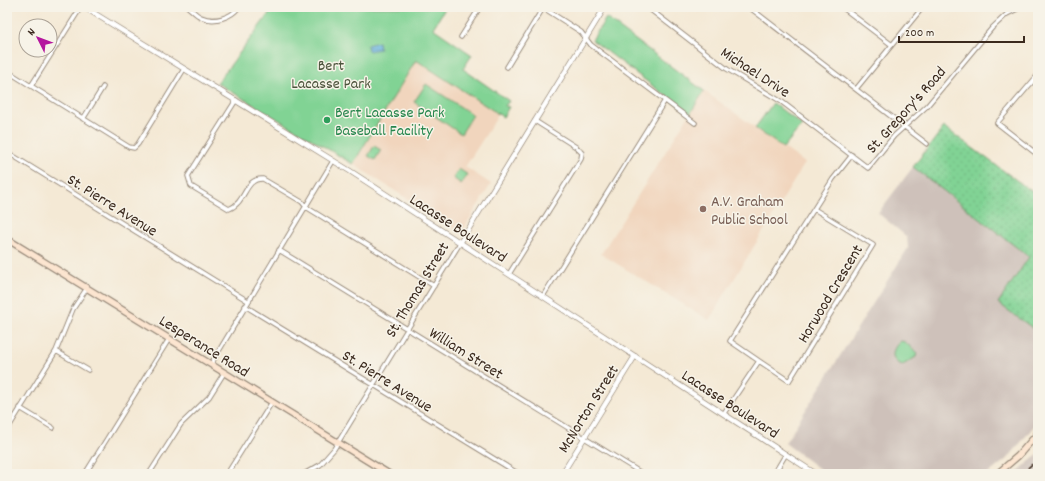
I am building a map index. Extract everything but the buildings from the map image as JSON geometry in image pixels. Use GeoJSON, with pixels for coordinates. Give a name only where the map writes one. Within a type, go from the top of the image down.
{"type":"FeatureCollection","features":[{"type":"Feature","properties":{"kind":"main road","name":"Lesperance Road"},"geometry":{"type":"LineString","coordinates":[[7,239],[389,474]]}},
{"type":"Feature","properties":{"kind":"main road"},"geometry":{"type":"LineString","coordinates":[[997,474],[1018,456],[1038,433]]}},
{"type":"Feature","properties":{"kind":"street"},"geometry":{"type":"LineString","coordinates":[[31,86],[81,7]]}},
{"type":"Feature","properties":{"kind":"street","name":"Lacasse Boulevard"},"geometry":{"type":"LineString","coordinates":[[84,7],[333,161],[816,474]]}},
{"type":"Feature","properties":{"kind":"street"},"geometry":{"type":"LineString","coordinates":[[188,7],[200,17],[210,20],[221,19],[234,13],[239,7]]}},
{"type":"Feature","properties":{"kind":"street"},"geometry":{"type":"LineString","coordinates":[[461,37],[480,7]]}},
{"type":"Feature","properties":{"kind":"street"},"geometry":{"type":"LineString","coordinates":[[507,67],[543,7],[581,32],[597,50],[664,102],[695,123]]}},
{"type":"Feature","properties":{"kind":"street","name":"St. Thomas Street"},"geometry":{"type":"LineString","coordinates":[[304,474],[327,459],[338,442],[605,7]]}},
{"type":"Feature","properties":{"kind":"street","name":"Michael Drive"},"geometry":{"type":"LineString","coordinates":[[648,7],[727,68],[782,102],[852,155]]}},
{"type":"Feature","properties":{"kind":"street"},"geometry":{"type":"LineString","coordinates":[[749,7],[927,144]]}},
{"type":"Feature","properties":{"kind":"street"},"geometry":{"type":"LineString","coordinates":[[842,7],[892,45]]}},
{"type":"Feature","properties":{"kind":"street"},"geometry":{"type":"LineString","coordinates":[[856,89],[924,7]]}},
{"type":"Feature","properties":{"kind":"street","name":"St. Gregory's Road"},"geometry":{"type":"LineString","coordinates":[[814,209],[833,179],[852,155],[868,168],[904,126],[927,106],[992,28],[1007,14],[1021,7]]}},
{"type":"Feature","properties":{"kind":"street"},"geometry":{"type":"LineString","coordinates":[[7,72],[83,119],[134,148],[138,144],[184,69]]}},
{"type":"Feature","properties":{"kind":"street"},"geometry":{"type":"LineString","coordinates":[[1038,75],[997,123],[1038,155]]}},
{"type":"Feature","properties":{"kind":"street"},"geometry":{"type":"LineString","coordinates":[[83,119],[103,87]]}},
{"type":"Feature","properties":{"kind":"street"},"geometry":{"type":"LineString","coordinates":[[236,100],[188,176],[191,186],[229,209],[237,206],[251,183],[256,179],[263,179],[434,286]]}},
{"type":"Feature","properties":{"kind":"street"},"geometry":{"type":"LineString","coordinates":[[543,296],[664,102]]}},
{"type":"Feature","properties":{"kind":"street"},"geometry":{"type":"LineString","coordinates":[[509,274],[581,159],[582,153],[576,147],[535,121]]}},
{"type":"Feature","properties":{"kind":"street","name":"St. Pierre Avenue"},"geometry":{"type":"LineString","coordinates":[[7,152],[248,301]]}},
{"type":"Feature","properties":{"kind":"street"},"geometry":{"type":"LineString","coordinates":[[211,364],[278,250],[306,207],[333,161]]}},
{"type":"Feature","properties":{"kind":"street","name":"Horwood Crescent"},"geometry":{"type":"LineString","coordinates":[[814,209],[873,245],[789,381],[759,361],[730,341],[814,209]]}},
{"type":"Feature","properties":{"kind":"street","name":"William Street"},"geometry":{"type":"LineString","coordinates":[[278,250],[643,474]]}},
{"type":"Feature","properties":{"kind":"street"},"geometry":{"type":"LineString","coordinates":[[7,430],[56,351],[73,309],[87,288]]}},
{"type":"Feature","properties":{"kind":"street","name":"St. Pierre Avenue"},"geometry":{"type":"LineString","coordinates":[[245,306],[519,474]]}},
{"type":"Feature","properties":{"kind":"street"},"geometry":{"type":"LineString","coordinates":[[85,474],[169,339]]}},
{"type":"Feature","properties":{"kind":"street"},"geometry":{"type":"LineString","coordinates":[[56,351],[88,370]]}},
{"type":"Feature","properties":{"kind":"street","name":"McNorton Street"},"geometry":{"type":"LineString","coordinates":[[562,474],[635,356]]}},
{"type":"Feature","properties":{"kind":"street"},"geometry":{"type":"LineString","coordinates":[[724,413],[759,361]]}},
{"type":"Feature","properties":{"kind":"street"},"geometry":{"type":"LineString","coordinates":[[149,474],[181,424],[210,397],[224,372]]}},
{"type":"Feature","properties":{"kind":"street"},"geometry":{"type":"LineString","coordinates":[[227,474],[272,402]]}},
{"type":"Feature","properties":{"kind":"street"},"geometry":{"type":"LineString","coordinates":[[20,408],[53,428]]}},
{"type":"Feature","properties":{"kind":"street"},"geometry":{"type":"LineString","coordinates":[[774,474],[786,454]]}},
{"type":"Feature","properties":{"kind":"shaded area"},"geometry":{"type":"Polygon","coordinates":[[[416,60],[499,114],[465,167],[491,184],[461,233],[353,164],[416,60]]]}},
{"type":"Feature","properties":{"kind":"shaded area","name":"A.V. Graham Public School"},"geometry":{"type":"Polygon","coordinates":[[[704,91],[805,163],[709,320],[601,254],[704,91]]]}},
{"type":"Feature","properties":{"kind":"shaded area"},"geometry":{"type":"Polygon","coordinates":[[[913,167],[1029,257],[998,303],[1038,332],[1038,421],[1009,457],[988,474],[826,474],[785,443],[908,248],[907,237],[878,213],[913,167]]]}},
{"type":"Feature","properties":{"kind":"shaded area"},"geometry":{"type":"Polygon","coordinates":[[[1038,454],[1038,474],[1015,474],[1038,454]]]}},
{"type":"Feature","properties":{"kind":"green space","name":"Bert Lacasse Park"},"geometry":{"type":"Polygon","coordinates":[[[274,7],[446,7],[433,28],[472,55],[463,69],[509,101],[505,106],[509,107],[503,117],[416,60],[353,164],[217,83],[274,7]]]}},
{"type":"Feature","properties":{"kind":"green space"},"geometry":{"type":"Polygon","coordinates":[[[606,18],[704,91],[690,114],[592,40],[606,18]]]}},
{"type":"Feature","properties":{"kind":"green space"},"geometry":{"type":"Polygon","coordinates":[[[426,84],[473,115],[461,134],[414,102],[426,84]]]}},
{"type":"Feature","properties":{"kind":"green space"},"geometry":{"type":"Polygon","coordinates":[[[773,103],[802,125],[783,148],[755,128],[773,103]]]}},
{"type":"Feature","properties":{"kind":"green space"},"geometry":{"type":"Polygon","coordinates":[[[944,127],[1038,196],[1038,332],[998,303],[1029,257],[913,167],[944,127]]]}},
{"type":"Feature","properties":{"kind":"green space"},"geometry":{"type":"Polygon","coordinates":[[[374,146],[381,150],[375,160],[368,156],[374,146]]]}},
{"type":"Feature","properties":{"kind":"green space"},"geometry":{"type":"Polygon","coordinates":[[[459,169],[468,175],[461,184],[453,178],[459,169]]]}},
{"type":"Feature","properties":{"kind":"green space"},"geometry":{"type":"Polygon","coordinates":[[[901,341],[905,342],[917,353],[916,357],[903,365],[895,361],[893,354],[895,347],[901,341]]]}},
{"type":"Feature","properties":{"kind":"water"},"geometry":{"type":"Polygon","coordinates":[[[379,42],[380,49],[368,51],[367,45],[379,42]]]}},
{"type":"Feature","properties":{"kind":"railway"},"geometry":{"type":"LineString","coordinates":[[1021,474],[1038,459]]}},
{"type":"Feature","properties":{"kind":"place","name":"Bert Lacasse Park Baseball Facility"},"geometry":{"type":"Point","coordinates":[327,120]}},
{"type":"Feature","properties":{"kind":"place","name":"A.V. Graham Public School"},"geometry":{"type":"Point","coordinates":[703,209]}}]}
